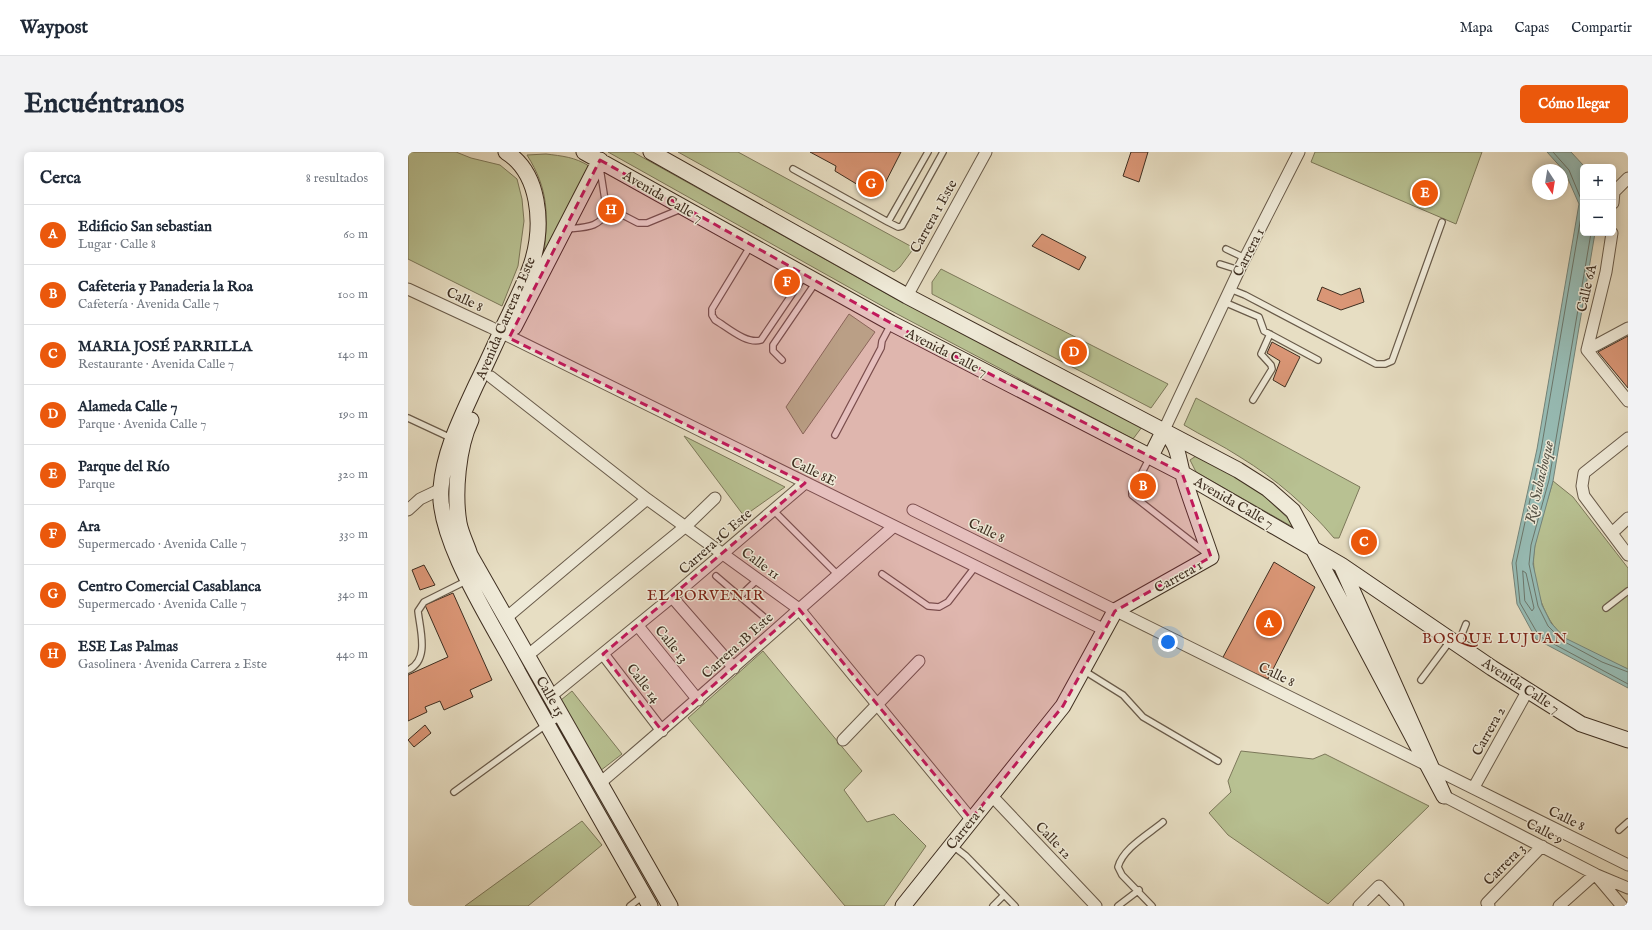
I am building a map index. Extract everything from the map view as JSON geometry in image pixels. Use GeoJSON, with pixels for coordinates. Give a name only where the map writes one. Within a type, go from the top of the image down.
{"type":"FeatureCollection","features":[{"type":"Feature","properties":{"kind":"main road"},"geometry":{"type":"LineString","coordinates":[[501,152],[507,152]]}},
{"type":"Feature","properties":{"kind":"main road","name":"Avenida Carrera 2 Este"},"geometry":{"type":"LineString","coordinates":[[457,478],[464,433],[491,377],[533,259],[537,224],[536,207],[530,178],[516,159],[507,152]]}},
{"type":"Feature","properties":{"kind":"main road","name":"Avenida Calle 7"},"geometry":{"type":"LineString","coordinates":[[584,152],[891,323],[1182,473],[1341,565],[1455,642],[1581,724],[1628,740]]}},
{"type":"Feature","properties":{"kind":"main road","name":"Avenida Calle 7"},"geometry":{"type":"LineString","coordinates":[[651,152],[907,296],[1164,430],[1238,470],[1268,489],[1293,511],[1444,796]]}},
{"type":"Feature","properties":{"kind":"main road","name":"Avenida Carrera 2 Este"},"geometry":{"type":"LineString","coordinates":[[441,489],[452,438],[505,335],[564,229],[600,160]]}},
{"type":"Feature","properties":{"kind":"main road"},"geometry":{"type":"LineString","coordinates":[[1151,456],[1164,430]]}},
{"type":"Feature","properties":{"kind":"main road","name":"Carrera 1"},"geometry":{"type":"LineString","coordinates":[[903,906],[971,819],[1063,706],[1115,611],[1211,557],[1182,473],[1180,457],[1174,442],[1164,430]]}},
{"type":"Feature","properties":{"kind":"main road","name":"Calle 15"},"geometry":{"type":"LineString","coordinates":[[457,478],[459,523],[470,555],[670,906]]}},
{"type":"Feature","properties":{"kind":"main road","name":"Calle 15"},"geometry":{"type":"LineString","coordinates":[[441,489],[444,522],[461,566],[547,724],[647,901]]}},
{"type":"Feature","properties":{"kind":"main road"},"geometry":{"type":"LineString","coordinates":[[1341,565],[1444,796]]}},
{"type":"Feature","properties":{"kind":"street","name":"Carrera 1 Este"},"geometry":{"type":"LineString","coordinates":[[907,296],[986,152]]}},
{"type":"Feature","properties":{"kind":"street","name":"Carrera 1"},"geometry":{"type":"LineString","coordinates":[[1164,430],[1239,270],[1299,152]]}},
{"type":"Feature","properties":{"kind":"street"},"geometry":{"type":"LineString","coordinates":[[1613,200],[1614,192],[1628,178]]}},
{"type":"Feature","properties":{"kind":"street","name":"Calle 6A"},"geometry":{"type":"LineString","coordinates":[[1588,350],[1606,272],[1612,236]]}},
{"type":"Feature","properties":{"kind":"street","name":"Calle 8"},"geometry":{"type":"LineString","coordinates":[[408,289],[505,335]]}},
{"type":"Feature","properties":{"kind":"street"},"geometry":{"type":"LineString","coordinates":[[1628,328],[1588,350],[1628,401]]}},
{"type":"Feature","properties":{"kind":"street","name":"Calle 8E"},"geometry":{"type":"LineString","coordinates":[[505,335],[1105,630]]}},
{"type":"Feature","properties":{"kind":"street","name":"Calle 11"},"geometry":{"type":"LineString","coordinates":[[491,377],[647,499],[799,609],[876,705],[971,819]]}},
{"type":"Feature","properties":{"kind":"street"},"geometry":{"type":"LineString","coordinates":[[1628,438],[1584,474],[1582,486],[1584,496],[1628,555]]}},
{"type":"Feature","properties":{"kind":"street","name":"Carrera 1C Este"},"geometry":{"type":"LineString","coordinates":[[551,696],[672,598],[805,483]]}},
{"type":"Feature","properties":{"kind":"street"},"geometry":{"type":"LineString","coordinates":[[408,510],[420,499],[441,489]]}},
{"type":"Feature","properties":{"kind":"street"},"geometry":{"type":"LineString","coordinates":[[528,656],[686,526],[715,498]]}},
{"type":"Feature","properties":{"kind":"street"},"geometry":{"type":"LineString","coordinates":[[506,618],[647,499]]}},
{"type":"Feature","properties":{"kind":"street","name":"Calle 8"},"geometry":{"type":"LineString","coordinates":[[913,510],[1474,787],[1628,865]]}},
{"type":"Feature","properties":{"kind":"street"},"geometry":{"type":"LineString","coordinates":[[1612,533],[1628,518]]}},
{"type":"Feature","properties":{"kind":"street","name":"Carrera 1B Este"},"geometry":{"type":"LineString","coordinates":[[600,783],[698,700],[893,527]]}},
{"type":"Feature","properties":{"kind":"street"},"geometry":{"type":"LineString","coordinates":[[672,598],[734,668]]}},
{"type":"Feature","properties":{"kind":"street","name":"Calle 13"},"geometry":{"type":"LineString","coordinates":[[638,626],[698,700]]}},
{"type":"Feature","properties":{"kind":"street","name":"Calle 14"},"geometry":{"type":"LineString","coordinates":[[603,654],[662,731]]}},
{"type":"Feature","properties":{"kind":"street"},"geometry":{"type":"LineString","coordinates":[[843,740],[919,661]]}},
{"type":"Feature","properties":{"kind":"street","name":"Carrera 2"},"geometry":{"type":"LineString","coordinates":[[1474,787],[1528,690]]}},
{"type":"Feature","properties":{"kind":"street","name":"Calle 12"},"geometry":{"type":"LineString","coordinates":[[991,795],[1096,906]]}},
{"type":"Feature","properties":{"kind":"street","name":"Calle 9"},"geometry":{"type":"LineString","coordinates":[[1444,796],[1595,874],[1622,906]]}},
{"type":"Feature","properties":{"kind":"street","name":"Carrera 3"},"geometry":{"type":"LineString","coordinates":[[1488,904],[1542,846]]}},
{"type":"Feature","properties":{"kind":"street"},"geometry":{"type":"LineString","coordinates":[[1559,906],[1595,874],[1628,888]]}},
{"type":"Feature","properties":{"kind":"street"},"geometry":{"type":"LineString","coordinates":[[1359,906],[1380,886],[1398,906]]}},
{"type":"Feature","properties":{"kind":"lane"},"geometry":{"type":"LineString","coordinates":[[888,222],[928,152]]}},
{"type":"Feature","properties":{"kind":"lane"},"geometry":{"type":"LineString","coordinates":[[793,169],[898,227],[902,226],[943,152]]}},
{"type":"Feature","properties":{"kind":"lane"},"geometry":{"type":"LineString","coordinates":[[600,160],[602,191],[604,200],[610,209],[638,223],[647,223],[684,208]]}},
{"type":"Feature","properties":{"kind":"lane"},"geometry":{"type":"LineString","coordinates":[[564,229],[595,226],[603,220],[610,209]]}},
{"type":"Feature","properties":{"kind":"lane"},"geometry":{"type":"LineString","coordinates":[[1230,289],[1245,295],[1376,364],[1386,364],[1392,361],[1442,222]]}},
{"type":"Feature","properties":{"kind":"lane"},"geometry":{"type":"LineString","coordinates":[[751,245],[712,309],[712,315],[715,320],[746,339],[756,342],[761,340],[811,278]]}},
{"type":"Feature","properties":{"kind":"lane"},"geometry":{"type":"LineString","coordinates":[[1226,249],[1245,258]]}},
{"type":"Feature","properties":{"kind":"lane"},"geometry":{"type":"LineString","coordinates":[[1220,264],[1239,270]]}},
{"type":"Feature","properties":{"kind":"lane"},"geometry":{"type":"LineString","coordinates":[[782,360],[773,351],[773,345],[811,278]]}},
{"type":"Feature","properties":{"kind":"lane"},"geometry":{"type":"LineString","coordinates":[[1224,302],[1258,317],[1262,328],[1270,334],[1318,360]]}},
{"type":"Feature","properties":{"kind":"lane"},"geometry":{"type":"LineString","coordinates":[[835,435],[881,348],[882,341],[891,323]]}},
{"type":"Feature","properties":{"kind":"lane"},"geometry":{"type":"LineString","coordinates":[[1253,400],[1272,369],[1271,365],[1261,354],[1270,334]]}},
{"type":"Feature","properties":{"kind":"lane"},"geometry":{"type":"LineString","coordinates":[[408,418],[452,438]]}},
{"type":"Feature","properties":{"kind":"lane"},"geometry":{"type":"LineString","coordinates":[[1151,456],[1132,492],[1132,495],[1211,557]]}},
{"type":"Feature","properties":{"kind":"lane"},"geometry":{"type":"LineString","coordinates":[[773,510],[838,575]]}},
{"type":"Feature","properties":{"kind":"lane"},"geometry":{"type":"LineString","coordinates":[[882,574],[928,606],[939,607],[948,602],[975,567]]}},
{"type":"Feature","properties":{"kind":"lane"},"geometry":{"type":"LineString","coordinates":[[716,576],[764,617]]}},
{"type":"Feature","properties":{"kind":"lane"},"geometry":{"type":"LineString","coordinates":[[740,596],[758,579]]}},
{"type":"Feature","properties":{"kind":"lane"},"geometry":{"type":"LineString","coordinates":[[408,670],[419,661],[422,654],[418,611],[420,606],[424,602],[469,580]]}},
{"type":"Feature","properties":{"kind":"lane"},"geometry":{"type":"LineString","coordinates":[[1606,608],[1628,591]]}},
{"type":"Feature","properties":{"kind":"lane"},"geometry":{"type":"LineString","coordinates":[[1421,680],[1455,642],[1466,624]]}},
{"type":"Feature","properties":{"kind":"lane"},"geometry":{"type":"LineString","coordinates":[[1083,670],[1123,695],[1143,717],[1218,761]]}},
{"type":"Feature","properties":{"kind":"lane"},"geometry":{"type":"LineString","coordinates":[[454,792],[547,724],[562,716]]}},
{"type":"Feature","properties":{"kind":"lane"},"geometry":{"type":"LineString","coordinates":[[1152,906],[1139,890],[1122,875],[1118,867],[1131,848],[1163,822]]}},
{"type":"Feature","properties":{"kind":"lane"},"geometry":{"type":"LineString","coordinates":[[1619,830],[1628,822]]}},
{"type":"Feature","properties":{"kind":"lane"},"geometry":{"type":"LineString","coordinates":[[951,844],[966,856],[1015,906]]}},
{"type":"Feature","properties":{"kind":"lane"},"geometry":{"type":"LineString","coordinates":[[1118,906],[1139,890]]}},
{"type":"Feature","properties":{"kind":"lane"},"geometry":{"type":"LineString","coordinates":[[994,906],[1004,895]]}},
{"type":"Feature","properties":{"kind":"lane"},"geometry":{"type":"LineString","coordinates":[[630,906],[647,901]]}},
{"type":"Feature","properties":{"kind":"highlighted area"},"geometry":{"type":"Polygon","coordinates":[[[600,160],[891,323],[1182,473],[1211,557],[1115,611],[1063,706],[971,819],[799,609],[662,731],[603,654],[805,483],[509,338],[600,160]]]}},
{"type":"Feature","properties":{"kind":"green space"},"geometry":{"type":"Polygon","coordinates":[[[408,152],[456,152],[471,158],[500,165],[517,179],[522,199],[524,221],[518,266],[502,306],[408,259],[408,152]]]}},
{"type":"Feature","properties":{"kind":"green space"},"geometry":{"type":"Polygon","coordinates":[[[608,152],[633,152],[891,296],[1142,427],[1133,439],[884,307],[608,152]]]}},
{"type":"Feature","properties":{"kind":"green space"},"geometry":{"type":"Polygon","coordinates":[[[678,152],[738,152],[914,248],[900,267],[894,272],[678,152]]]}},
{"type":"Feature","properties":{"kind":"green space"},"geometry":{"type":"Polygon","coordinates":[[[1315,152],[1482,152],[1456,224],[1311,162],[1315,152]]]}},
{"type":"Feature","properties":{"kind":"green space"},"geometry":{"type":"Polygon","coordinates":[[[546,154],[563,156],[589,166],[544,254],[546,214],[543,191],[540,180],[527,155],[546,154]]]}},
{"type":"Feature","properties":{"kind":"green space"},"geometry":{"type":"Polygon","coordinates":[[[941,269],[1168,384],[1151,408],[932,294],[932,282],[941,269]]]}},
{"type":"Feature","properties":{"kind":"green space"},"geometry":{"type":"Polygon","coordinates":[[[849,314],[875,332],[803,434],[786,407],[849,314]]]}},
{"type":"Feature","properties":{"kind":"green space"},"geometry":{"type":"Polygon","coordinates":[[[1196,398],[1360,487],[1339,538],[1334,538],[1302,504],[1266,474],[1184,425],[1196,398]]]}},
{"type":"Feature","properties":{"kind":"green space"},"geometry":{"type":"Polygon","coordinates":[[[684,436],[785,487],[744,516],[684,436]]]}},
{"type":"Feature","properties":{"kind":"green space"},"geometry":{"type":"Polygon","coordinates":[[[1196,456],[1253,486],[1305,534],[1196,472],[1190,460],[1196,456]]]}},
{"type":"Feature","properties":{"kind":"green space"},"geometry":{"type":"Polygon","coordinates":[[[1553,481],[1573,497],[1628,568],[1628,669],[1587,651],[1565,638],[1550,620],[1539,596],[1534,569],[1535,545],[1553,481]]]}},
{"type":"Feature","properties":{"kind":"green space"},"geometry":{"type":"Polygon","coordinates":[[[763,651],[862,771],[844,790],[867,822],[894,814],[926,846],[884,906],[845,906],[688,718],[763,651]]]}},
{"type":"Feature","properties":{"kind":"green space"},"geometry":{"type":"Polygon","coordinates":[[[572,691],[622,754],[600,771],[561,700],[572,691]]]}},
{"type":"Feature","properties":{"kind":"green space"},"geometry":{"type":"Polygon","coordinates":[[[1241,751],[1313,759],[1325,754],[1429,806],[1328,904],[1228,835],[1209,813],[1231,792],[1228,781],[1241,751]]]}},
{"type":"Feature","properties":{"kind":"green space"},"geometry":{"type":"Polygon","coordinates":[[[582,821],[602,845],[528,906],[465,906],[582,821]]]}},
{"type":"Feature","properties":{"kind":"water","name":"Río Subachoque"},"geometry":{"type":"Polygon","coordinates":[[[1547,152],[1571,152],[1582,164],[1580,164],[1580,236],[1594,236],[1553,481],[1535,546],[1533,564],[1542,605],[1551,623],[1565,638],[1628,669],[1628,688],[1536,639],[1517,604],[1512,563],[1537,449],[1579,204],[1568,179],[1568,164],[1558,164],[1547,152]]]}},
{"type":"Feature","properties":{"kind":"building"},"geometry":{"type":"Polygon","coordinates":[[[810,152],[901,152],[878,197],[835,171],[836,166],[810,152]]]}},
{"type":"Feature","properties":{"kind":"building"},"geometry":{"type":"Polygon","coordinates":[[[1131,152],[1148,152],[1139,182],[1123,176],[1131,152]]]}},
{"type":"Feature","properties":{"kind":"building"},"geometry":{"type":"Polygon","coordinates":[[[1042,234],[1086,257],[1079,270],[1032,246],[1042,234]]]}},
{"type":"Feature","properties":{"kind":"building"},"geometry":{"type":"Polygon","coordinates":[[[1322,287],[1341,295],[1360,288],[1364,302],[1341,310],[1317,300],[1322,287]]]}},
{"type":"Feature","properties":{"kind":"building"},"geometry":{"type":"Polygon","coordinates":[[[1628,336],[1628,388],[1598,352],[1628,336]]]}},
{"type":"Feature","properties":{"kind":"building"},"geometry":{"type":"Polygon","coordinates":[[[1272,342],[1300,357],[1285,387],[1273,380],[1280,361],[1267,353],[1272,342]]]}},
{"type":"Feature","properties":{"kind":"building"},"geometry":{"type":"Polygon","coordinates":[[[1274,562],[1315,587],[1268,679],[1222,659],[1274,562]]]}},
{"type":"Feature","properties":{"kind":"building"},"geometry":{"type":"Polygon","coordinates":[[[424,565],[435,585],[420,590],[412,570],[424,565]]]}},
{"type":"Feature","properties":{"kind":"building"},"geometry":{"type":"Polygon","coordinates":[[[453,593],[492,680],[470,690],[473,697],[444,710],[440,701],[425,707],[427,712],[408,721],[408,675],[448,657],[425,605],[453,593]]]}},
{"type":"Feature","properties":{"kind":"building"},"geometry":{"type":"Polygon","coordinates":[[[425,725],[431,733],[414,747],[408,740],[425,725]]]}},
{"type":"Feature","properties":{"kind":"place","name":"Centro Comercial Casablanca"},"geometry":{"type":"Point","coordinates":[871,184]}},
{"type":"Feature","properties":{"kind":"place","name":"Parque del Río"},"geometry":{"type":"Point","coordinates":[1425,193]}},
{"type":"Feature","properties":{"kind":"place","name":"ESE Las Palmas"},"geometry":{"type":"Point","coordinates":[611,210]}},
{"type":"Feature","properties":{"kind":"place","name":"Ara"},"geometry":{"type":"Point","coordinates":[787,282]}},
{"type":"Feature","properties":{"kind":"place","name":"Alameda Calle 7"},"geometry":{"type":"Point","coordinates":[1074,352]}},
{"type":"Feature","properties":{"kind":"place","name":"Cafeteria y Panaderia la Roa"},"geometry":{"type":"Point","coordinates":[1143,486]}},
{"type":"Feature","properties":{"kind":"place","name":"MARIA JOSÉ PARRILLA"},"geometry":{"type":"Point","coordinates":[1364,542]}},
{"type":"Feature","properties":{"kind":"place","name":"Edificio San sebastian"},"geometry":{"type":"Point","coordinates":[1269,623]}},
{"type":"Feature","properties":{"kind":"district","name":"EL PORVENIR"},"geometry":{"type":"Point","coordinates":[706,595]}},
{"type":"Feature","properties":{"kind":"district","name":"BOSQUE LUJUAN"},"geometry":{"type":"Point","coordinates":[1495,638]}}]}
